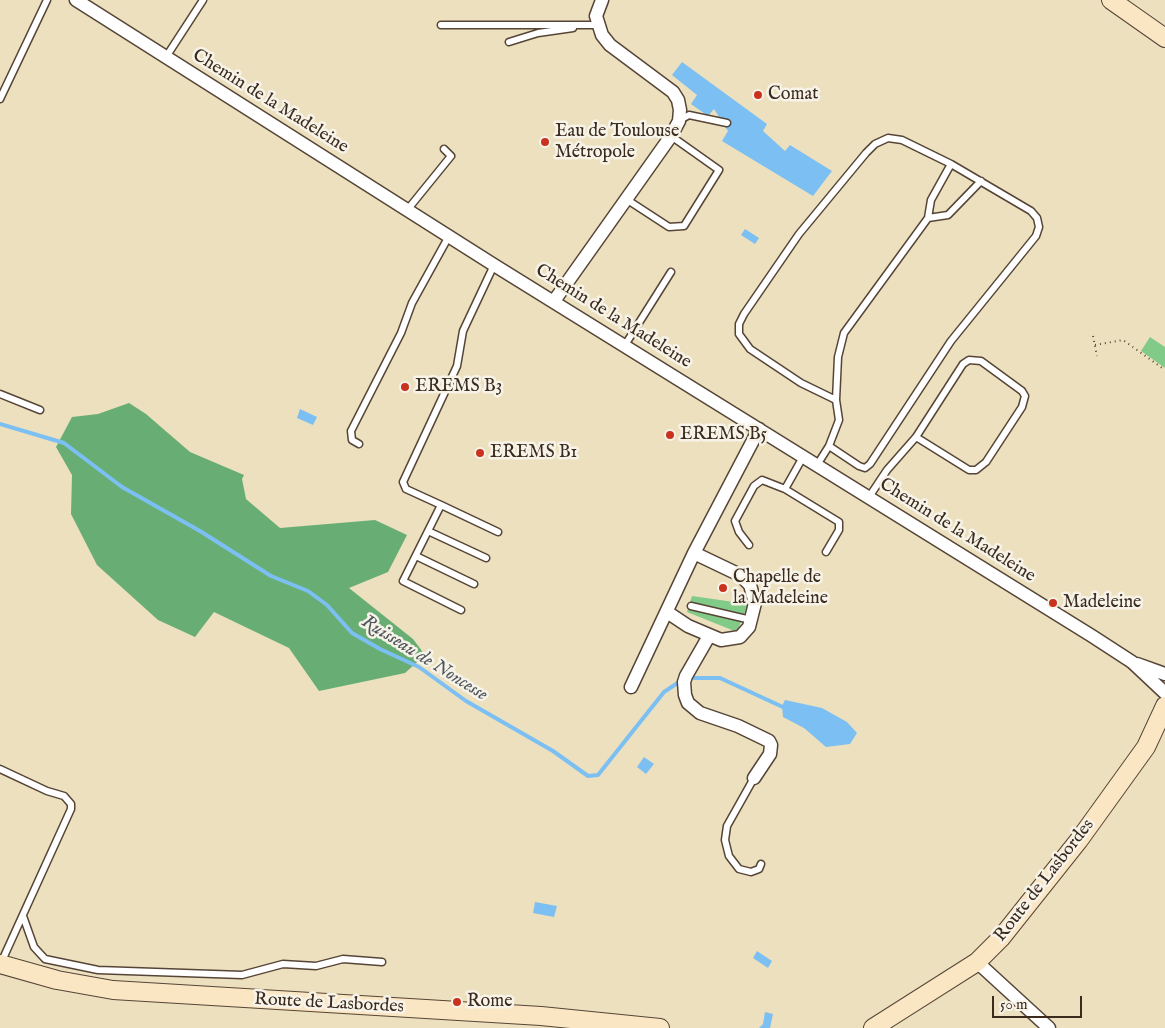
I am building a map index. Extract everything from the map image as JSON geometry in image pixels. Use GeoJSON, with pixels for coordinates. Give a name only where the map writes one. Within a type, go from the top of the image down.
{"type":"FeatureCollection","features":[{"type":"Feature","properties":{"kind":"street","name":"Chemin de la Madeleine"},"geometry":{"type":"LineString","coordinates":[[76,0],[494,265],[1132,662],[1165,693]]}},
{"type":"Feature","properties":{"kind":"street"},"geometry":{"type":"LineString","coordinates":[[554,301],[671,136],[679,120],[679,105],[672,92],[610,45],[602,35],[597,25],[596,16],[602,0]]}},
{"type":"Feature","properties":{"kind":"street"},"geometry":{"type":"LineString","coordinates":[[1111,0],[1165,38]]}},
{"type":"Feature","properties":{"kind":"street"},"geometry":{"type":"LineString","coordinates":[[631,687],[694,554],[759,429]]}},
{"type":"Feature","properties":{"kind":"street"},"geometry":{"type":"LineString","coordinates":[[667,612],[708,636],[728,641],[740,638],[752,620],[754,597],[746,580],[694,554]]}},
{"type":"Feature","properties":{"kind":"street"},"geometry":{"type":"LineString","coordinates":[[708,636],[686,676],[684,682],[685,695],[688,703],[700,712],[738,726],[768,741],[771,745],[770,754],[754,778]]}},
{"type":"Feature","properties":{"kind":"street","name":"Chemin de la Madeleine"},"geometry":{"type":"LineString","coordinates":[[1132,662],[1165,674]]}},
{"type":"Feature","properties":{"kind":"street","name":"Route de Lasbordes"},"geometry":{"type":"LineString","coordinates":[[1146,747],[1165,706]]}},
{"type":"Feature","properties":{"kind":"street","name":"Route de Lasbordes"},"geometry":{"type":"LineString","coordinates":[[873,1028],[977,962],[1001,938],[1022,914],[1146,747],[1165,730]]}},
{"type":"Feature","properties":{"kind":"street","name":"Route de Lasbordes"},"geometry":{"type":"LineString","coordinates":[[2,957],[57,980],[113,990],[541,1016],[660,1028]]}},
{"type":"Feature","properties":{"kind":"street"},"geometry":{"type":"LineString","coordinates":[[977,962],[1049,1028]]}},
{"type":"Feature","properties":{"kind":"lane"},"geometry":{"type":"LineString","coordinates":[[0,99],[47,0]]}},
{"type":"Feature","properties":{"kind":"lane"},"geometry":{"type":"LineString","coordinates":[[166,58],[203,0]]}},
{"type":"Feature","properties":{"kind":"lane"},"geometry":{"type":"LineString","coordinates":[[441,25],[597,25]]}},
{"type":"Feature","properties":{"kind":"lane"},"geometry":{"type":"LineString","coordinates":[[509,42],[538,33],[597,25]]}},
{"type":"Feature","properties":{"kind":"lane"},"geometry":{"type":"LineString","coordinates":[[679,120],[689,115],[727,123]]}},
{"type":"Feature","properties":{"kind":"lane"},"geometry":{"type":"LineString","coordinates":[[626,199],[669,227],[684,226],[719,170],[671,136]]}},
{"type":"Feature","properties":{"kind":"lane"},"geometry":{"type":"LineString","coordinates":[[829,446],[858,466],[865,468],[870,464],[951,341],[1036,236],[1039,227],[1037,218],[1031,211],[951,164],[902,140],[888,138],[875,144],[798,234],[744,314],[738,334],[750,349],[801,382],[836,400]]}},
{"type":"Feature","properties":{"kind":"lane"},"geometry":{"type":"LineString","coordinates":[[408,209],[451,156],[444,149]]}},
{"type":"Feature","properties":{"kind":"lane"},"geometry":{"type":"LineString","coordinates":[[817,466],[829,446],[839,420],[836,400],[838,356],[844,333],[928,218],[931,200],[951,164]]}},
{"type":"Feature","properties":{"kind":"lane"},"geometry":{"type":"LineString","coordinates":[[928,218],[948,215],[981,181]]}},
{"type":"Feature","properties":{"kind":"lane"},"geometry":{"type":"LineString","coordinates":[[359,444],[352,440],[351,432],[401,333],[412,303],[449,236]]}},
{"type":"Feature","properties":{"kind":"lane"},"geometry":{"type":"LineString","coordinates":[[494,265],[463,331],[457,366],[403,482],[406,489],[498,532]]}},
{"type":"Feature","properties":{"kind":"lane"},"geometry":{"type":"LineString","coordinates":[[624,345],[671,272]]}},
{"type":"Feature","properties":{"kind":"lane"},"geometry":{"type":"LineString","coordinates":[[869,497],[887,470],[916,437],[963,364],[969,360],[981,361],[1022,391],[1025,396],[1022,407],[986,462],[976,470],[969,470],[916,437]]}},
{"type":"Feature","properties":{"kind":"lane"},"geometry":{"type":"LineString","coordinates":[[0,394],[40,410]]}},
{"type":"Feature","properties":{"kind":"lane"},"geometry":{"type":"LineString","coordinates":[[785,489],[803,457]]}},
{"type":"Feature","properties":{"kind":"lane"},"geometry":{"type":"LineString","coordinates":[[749,545],[736,527],[735,521],[754,486],[762,480],[785,489],[839,522],[839,530],[826,552]]}},
{"type":"Feature","properties":{"kind":"lane"},"geometry":{"type":"LineString","coordinates":[[441,505],[403,582],[462,610]]}},
{"type":"Feature","properties":{"kind":"lane"},"geometry":{"type":"LineString","coordinates":[[428,530],[486,558]]}},
{"type":"Feature","properties":{"kind":"lane"},"geometry":{"type":"LineString","coordinates":[[416,556],[474,584]]}},
{"type":"Feature","properties":{"kind":"lane"},"geometry":{"type":"LineString","coordinates":[[691,606],[752,620]]}},
{"type":"Feature","properties":{"kind":"lane"},"geometry":{"type":"LineString","coordinates":[[0,769],[47,791],[64,796],[71,804],[71,809],[24,916],[2,957]]}},
{"type":"Feature","properties":{"kind":"lane"},"geometry":{"type":"LineString","coordinates":[[754,778],[731,817],[727,826],[725,840],[729,856],[739,869],[751,872],[759,869],[761,864]]}},
{"type":"Feature","properties":{"kind":"lane"},"geometry":{"type":"LineString","coordinates":[[24,916],[34,947],[45,959],[98,970],[242,975],[283,964],[316,966],[343,959],[382,962]]}},
{"type":"Feature","properties":{"kind":"path"},"geometry":{"type":"LineString","coordinates":[[1093,336],[1097,356]]}},
{"type":"Feature","properties":{"kind":"path"},"geometry":{"type":"LineString","coordinates":[[1095,345],[1123,340],[1165,370]]}},
{"type":"Feature","properties":{"kind":"green space"},"geometry":{"type":"Polygon","coordinates":[[[1150,337],[1165,347],[1165,368],[1141,351],[1150,337]]]}},
{"type":"Feature","properties":{"kind":"green space"},"geometry":{"type":"Polygon","coordinates":[[[129,403],[146,414],[190,452],[244,475],[242,479],[246,499],[280,528],[375,520],[407,535],[388,572],[349,588],[413,639],[425,655],[405,673],[319,691],[289,648],[214,612],[195,637],[158,620],[97,565],[71,514],[72,475],[56,447],[72,417],[98,414],[129,403]]]}},
{"type":"Feature","properties":{"kind":"green space"},"geometry":{"type":"Polygon","coordinates":[[[692,596],[748,604],[737,632],[687,612],[692,596]]]}},
{"type":"Feature","properties":{"kind":"water"},"geometry":{"type":"Polygon","coordinates":[[[682,62],[767,124],[763,131],[785,151],[790,145],[832,171],[813,196],[722,141],[728,131],[714,109],[708,116],[691,104],[697,95],[672,75],[682,62]]]}},
{"type":"Feature","properties":{"kind":"water"},"geometry":{"type":"Polygon","coordinates":[[[745,229],[759,238],[755,244],[741,235],[745,229]]]}},
{"type":"Feature","properties":{"kind":"water"},"geometry":{"type":"Polygon","coordinates":[[[300,409],[317,417],[313,425],[297,418],[300,409]]]}},
{"type":"Feature","properties":{"kind":"water"},"geometry":{"type":"Polygon","coordinates":[[[785,700],[822,708],[847,722],[857,733],[850,744],[826,747],[804,728],[783,717],[782,706],[785,700]]]}},
{"type":"Feature","properties":{"kind":"water"},"geometry":{"type":"Polygon","coordinates":[[[644,757],[654,764],[646,774],[637,767],[644,757]]]}},
{"type":"Feature","properties":{"kind":"water"},"geometry":{"type":"Polygon","coordinates":[[[535,902],[557,906],[554,917],[533,913],[535,902]]]}},
{"type":"Feature","properties":{"kind":"water"},"geometry":{"type":"Polygon","coordinates":[[[757,951],[772,961],[768,968],[753,958],[757,951]]]}},
{"type":"Feature","properties":{"kind":"water"},"geometry":{"type":"Polygon","coordinates":[[[765,1012],[773,1014],[770,1028],[759,1028],[763,1024],[765,1012]]]}},
{"type":"Feature","properties":{"kind":"waterway","name":"Ruisseau de Noncesse"},"geometry":{"type":"LineString","coordinates":[[0,424],[64,443],[122,487],[200,531],[271,576],[308,591],[327,605],[352,633],[380,649],[419,667],[466,701],[553,751],[588,776],[598,775],[664,692],[682,680]]}},
{"type":"Feature","properties":{"kind":"waterway","name":"Ruisseau de Noncesse"},"geometry":{"type":"LineString","coordinates":[[690,678],[720,678],[785,708]]}},
{"type":"Feature","properties":{"kind":"place","name":"Comat"},"geometry":{"type":"Point","coordinates":[758,95]}},
{"type":"Feature","properties":{"kind":"place","name":"Eau de Toulouse Métropole"},"geometry":{"type":"Point","coordinates":[545,142]}},
{"type":"Feature","properties":{"kind":"place","name":"EREMS B3"},"geometry":{"type":"Point","coordinates":[405,387]}},
{"type":"Feature","properties":{"kind":"place","name":"EREMS B5"},"geometry":{"type":"Point","coordinates":[670,435]}},
{"type":"Feature","properties":{"kind":"place","name":"EREMS B1"},"geometry":{"type":"Point","coordinates":[480,453]}},
{"type":"Feature","properties":{"kind":"place","name":"Chapelle de la Madeleine"},"geometry":{"type":"Point","coordinates":[723,588]}},
{"type":"Feature","properties":{"kind":"place","name":"Madeleine"},"geometry":{"type":"Point","coordinates":[1053,603]}},
{"type":"Feature","properties":{"kind":"place","name":"Rome"},"geometry":{"type":"Point","coordinates":[457,1002]}}]}
